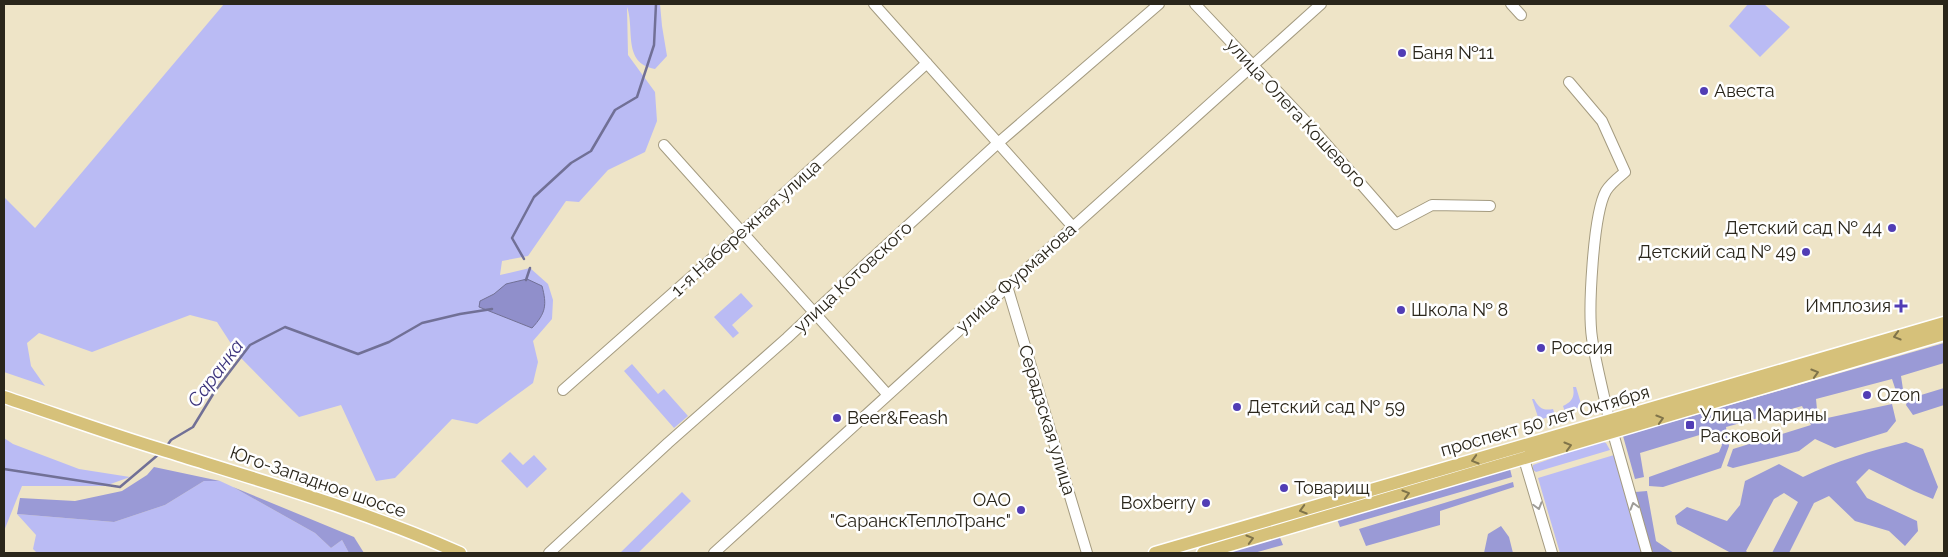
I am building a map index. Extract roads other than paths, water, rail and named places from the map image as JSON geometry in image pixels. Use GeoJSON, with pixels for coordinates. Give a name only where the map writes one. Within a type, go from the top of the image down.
{"type":"FeatureCollection","features":[{"type":"Feature","properties":{"kind":"main road","name":"проспект 50 лет Октября"},"geometry":{"type":"LineString","coordinates":[[1155,553],[1944,323]]}},
{"type":"Feature","properties":{"kind":"main road","name":"проспект 50 лет Октября"},"geometry":{"type":"LineString","coordinates":[[1204,553],[1944,334]]}},
{"type":"Feature","properties":{"kind":"main road","name":"Юго-Западное шоссе"},"geometry":{"type":"LineString","coordinates":[[4,397],[382,521],[460,553]]}},
{"type":"Feature","properties":{"kind":"main road"},"geometry":{"type":"LineString","coordinates":[[1609,420],[1613,433]]}},
{"type":"Feature","properties":{"kind":"main road"},"geometry":{"type":"LineString","coordinates":[[1522,446],[1524,459]]}},
{"type":"Feature","properties":{"kind":"street"},"geometry":{"type":"LineString","coordinates":[[874,4],[1073,227]]}},
{"type":"Feature","properties":{"kind":"street","name":"улица Котовского"},"geometry":{"type":"LineString","coordinates":[[549,553],[668,443],[787,338],[998,143],[1160,4]]}},
{"type":"Feature","properties":{"kind":"street","name":"улица Олега Кошевого"},"geometry":{"type":"LineString","coordinates":[[1195,4],[1313,129],[1396,224],[1432,205],[1490,206]]}},
{"type":"Feature","properties":{"kind":"street","name":"улица Фурманова"},"geometry":{"type":"LineString","coordinates":[[714,553],[1321,4]]}},
{"type":"Feature","properties":{"kind":"street"},"geometry":{"type":"LineString","coordinates":[[1512,4],[1521,14]]}},
{"type":"Feature","properties":{"kind":"street","name":"1-я Набережная улица"},"geometry":{"type":"LineString","coordinates":[[563,390],[742,232],[927,64]]}},
{"type":"Feature","properties":{"kind":"street"},"geometry":{"type":"LineString","coordinates":[[1569,82],[1602,121],[1625,172],[1607,190],[1602,203],[1595,240],[1592,337],[1609,420]]}},
{"type":"Feature","properties":{"kind":"street"},"geometry":{"type":"LineString","coordinates":[[664,144],[888,395]]}},
{"type":"Feature","properties":{"kind":"street","name":"Серадзская улица"},"geometry":{"type":"LineString","coordinates":[[1007,286],[1088,553]]}},
{"type":"Feature","properties":{"kind":"street"},"geometry":{"type":"LineString","coordinates":[[1613,433],[1647,553]]}},
{"type":"Feature","properties":{"kind":"street"},"geometry":{"type":"LineString","coordinates":[[1524,459],[1552,553]]}},
{"type":"Feature","properties":{"kind":"waterway","name":"Саранка"},"geometry":{"type":"LineString","coordinates":[[524,259],[512,238],[534,197],[571,163],[591,151],[615,110],[637,97],[654,45],[656,4]]}},
{"type":"Feature","properties":{"kind":"waterway","name":"Саранка"},"geometry":{"type":"LineString","coordinates":[[526,280],[530,268]]}},
{"type":"Feature","properties":{"kind":"waterway","name":"Саранка"},"geometry":{"type":"LineString","coordinates":[[166,447],[171,440],[193,427],[215,391],[250,345],[285,327],[358,354],[389,342],[422,323],[492,309]]}},
{"type":"Feature","properties":{"kind":"waterway","name":"Саранка"},"geometry":{"type":"LineString","coordinates":[[4,469],[120,487],[159,454]]}},
{"type":"Feature","properties":{"kind":"place","name":"Баня №11"},"geometry":{"type":"Point","coordinates":[1402,53]}},
{"type":"Feature","properties":{"kind":"place","name":"Авеста"},"geometry":{"type":"Point","coordinates":[1704,91]}},
{"type":"Feature","properties":{"kind":"place","name":"Детский сад № 44"},"geometry":{"type":"Point","coordinates":[1892,228]}},
{"type":"Feature","properties":{"kind":"place","name":"Детский сад № 49"},"geometry":{"type":"Point","coordinates":[1806,252]}},
{"type":"Feature","properties":{"kind":"place","name":"Имплозия"},"geometry":{"type":"Point","coordinates":[1901,306]}},
{"type":"Feature","properties":{"kind":"place","name":"Школа № 8"},"geometry":{"type":"Point","coordinates":[1401,310]}},
{"type":"Feature","properties":{"kind":"place","name":"Россия"},"geometry":{"type":"Point","coordinates":[1541,348]}},
{"type":"Feature","properties":{"kind":"place","name":"Ozon"},"geometry":{"type":"Point","coordinates":[1867,395]}},
{"type":"Feature","properties":{"kind":"place","name":"Детский сад № 59"},"geometry":{"type":"Point","coordinates":[1237,407]}},
{"type":"Feature","properties":{"kind":"place","name":"Beer&Feash"},"geometry":{"type":"Point","coordinates":[837,418]}},
{"type":"Feature","properties":{"kind":"place","name":"Улица Марины Расковой"},"geometry":{"type":"Point","coordinates":[1690,425]}},
{"type":"Feature","properties":{"kind":"place","name":"Товарищ"},"geometry":{"type":"Point","coordinates":[1284,488]}},
{"type":"Feature","properties":{"kind":"place","name":"Boxberry"},"geometry":{"type":"Point","coordinates":[1206,503]}},
{"type":"Feature","properties":{"kind":"place","name":"ОАО \"СаранскТеплоТранс\""},"geometry":{"type":"Point","coordinates":[1021,510]}}]}
